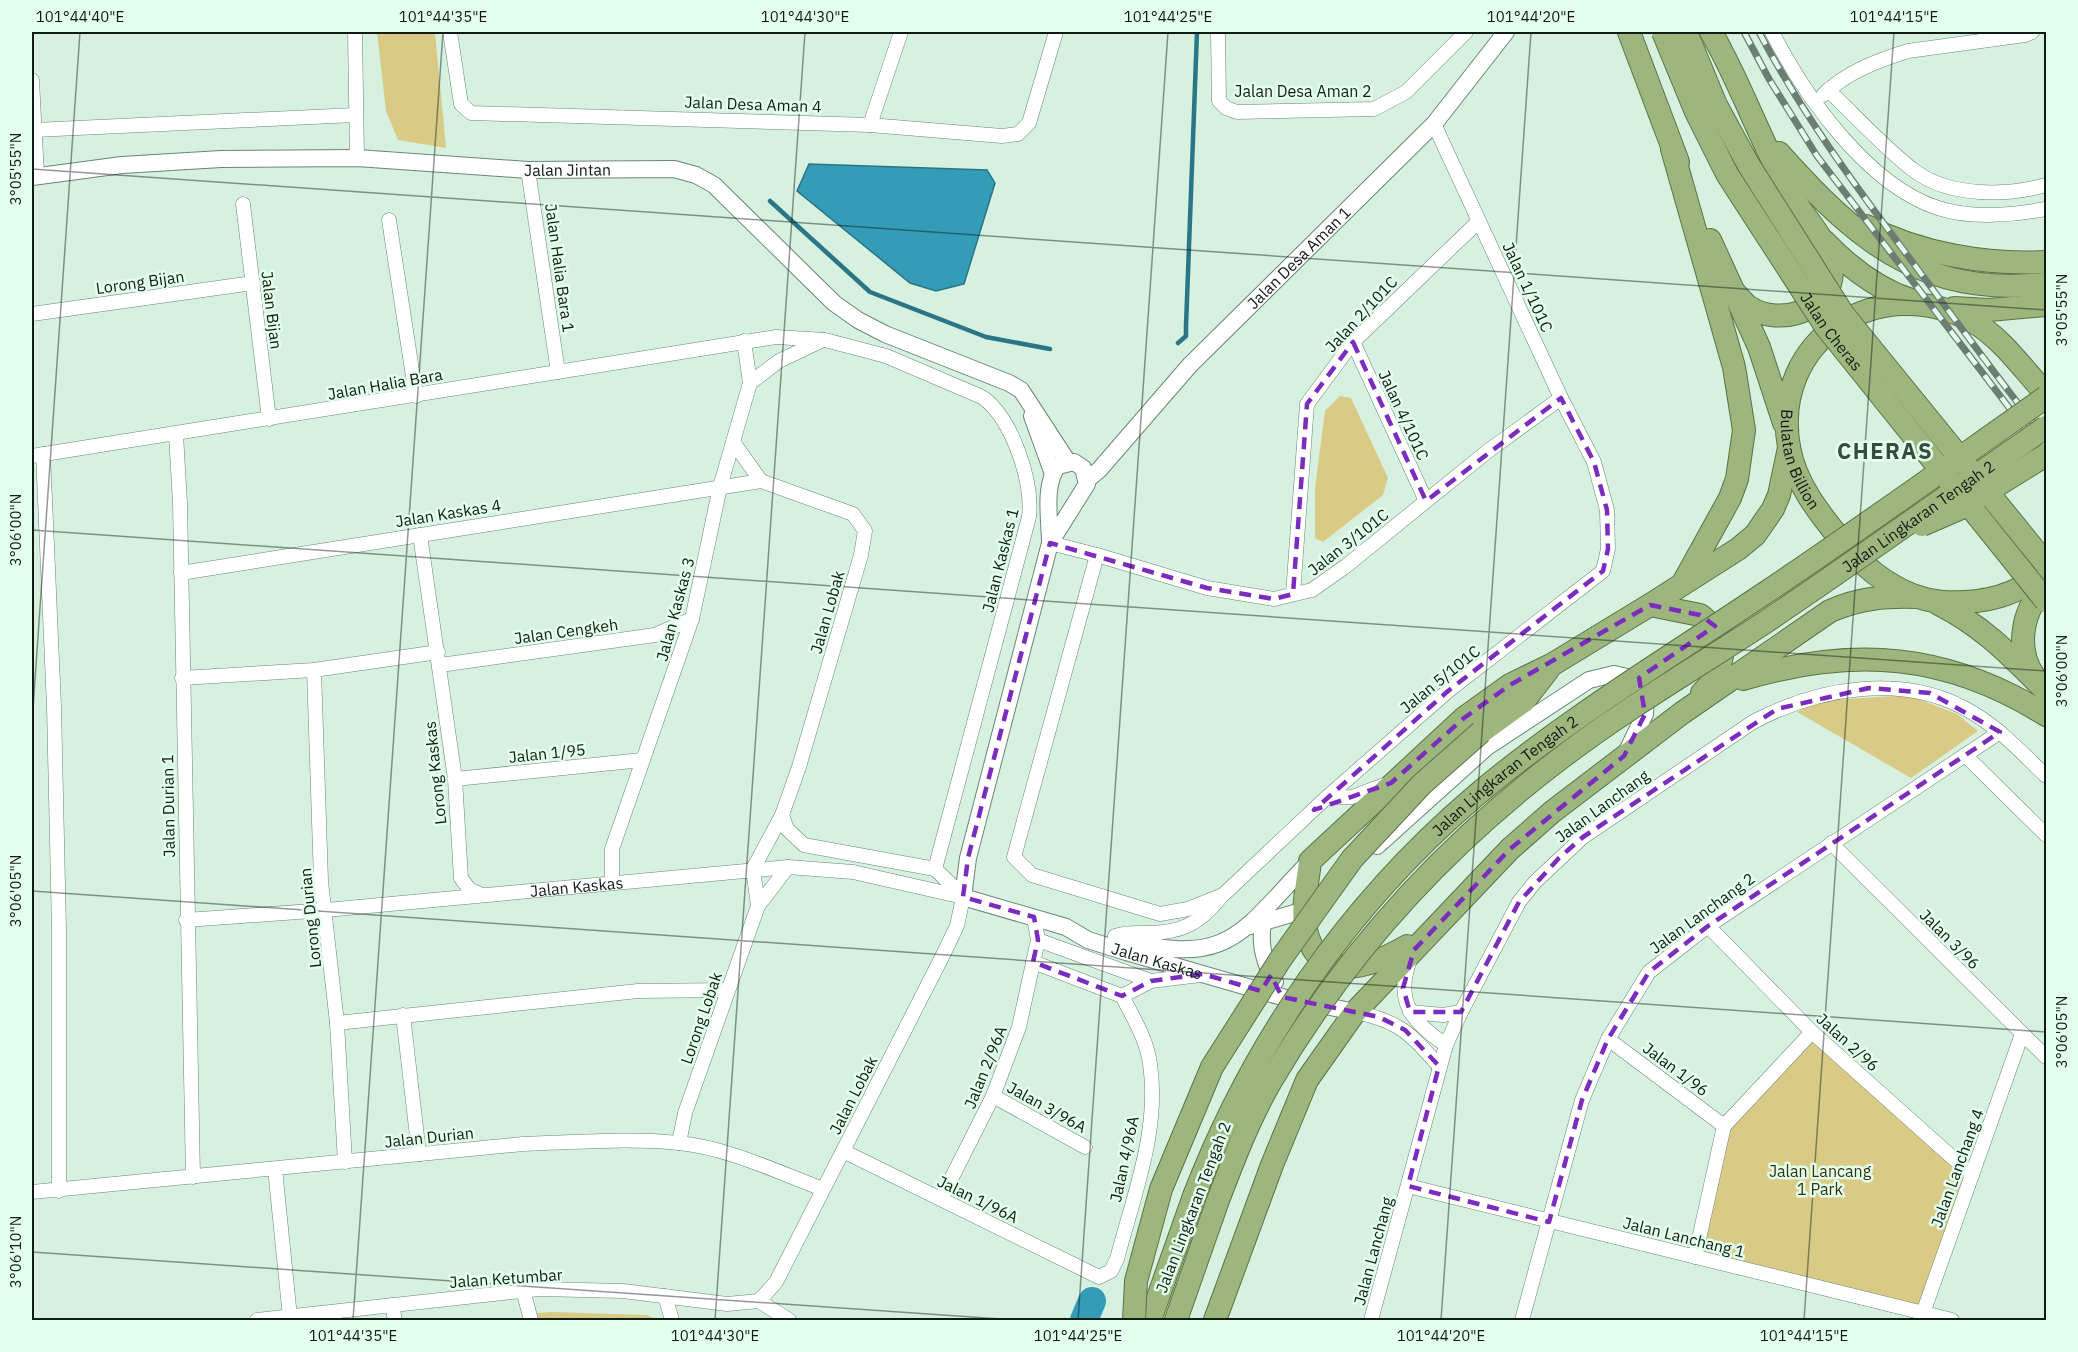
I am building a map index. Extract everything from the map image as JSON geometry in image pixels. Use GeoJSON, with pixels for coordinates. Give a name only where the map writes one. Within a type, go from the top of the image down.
{"type":"FeatureCollection","features":[{"type":"Feature","properties":{"kind":"highway"},"geometry":{"type":"LineString","coordinates":[[1421,941],[1366,966],[1343,967],[1327,963],[1314,949],[1305,930],[1310,861],[1391,783],[1464,718],[1510,685],[1553,664],[1738,549],[1765,523],[1782,486],[1788,439],[1759,347],[1672,149],[1629,32]]}},
{"type":"Feature","properties":{"kind":"highway","name":"Jalan Cheras"},"geometry":{"type":"LineString","coordinates":[[1663,32],[1696,112],[1727,174],[1826,327],[2046,601]]}},
{"type":"Feature","properties":{"kind":"highway","name":"Jalan Cheras"},"geometry":{"type":"LineString","coordinates":[[1686,32],[1716,105],[1748,164],[1843,314],[2046,565]]}},
{"type":"Feature","properties":{"kind":"highway"},"geometry":{"type":"LineString","coordinates":[[1711,32],[1731,65],[1794,200],[1818,234],[1841,258],[1873,284],[1890,293],[1932,305],[1989,310],[2046,305]]}},
{"type":"Feature","properties":{"kind":"highway"},"geometry":{"type":"LineString","coordinates":[[1762,134],[1863,237],[1888,255],[1926,272],[1955,280],[1991,285],[2046,284]]}},
{"type":"Feature","properties":{"kind":"highway"},"geometry":{"type":"LineString","coordinates":[[1672,149],[1734,367],[1744,430],[1737,479],[1730,498],[1682,584]]}},
{"type":"Feature","properties":{"kind":"highway"},"geometry":{"type":"LineString","coordinates":[[1836,210],[1886,236],[1918,247],[1991,261],[2046,262]]}},
{"type":"Feature","properties":{"kind":"highway"},"geometry":{"type":"LineString","coordinates":[[1733,291],[1748,306],[1764,314],[1780,315],[1811,309],[1829,288],[1832,270],[1818,234]]}},
{"type":"Feature","properties":{"kind":"highway","name":"Bulatan Billion"},"geometry":{"type":"LineString","coordinates":[[2046,396],[1974,322],[1932,305],[1895,303],[1867,309],[1841,323],[1819,341],[1804,361],[1793,384],[1788,439],[1795,471],[1811,501],[1846,547],[1870,572],[1925,599],[1961,603],[2007,594],[2028,583],[2046,565]]}},
{"type":"Feature","properties":{"kind":"highway","name":"Jalan Lingkaran Tengah 2"},"geometry":{"type":"LineString","coordinates":[[1150,1320],[1219,1131],[1251,1072],[1337,939],[1423,844],[1473,798],[1550,737],[1792,575],[2046,396]]}},
{"type":"Feature","properties":{"kind":"highway","name":"Jalan Lingkaran Tengah 2"},"geometry":{"type":"LineString","coordinates":[[1176,1320],[1236,1152],[1270,1082],[1330,989],[1397,906],[1486,818],[1563,756],[2046,427]]}},
{"type":"Feature","properties":{"kind":"highway"},"geometry":{"type":"LineString","coordinates":[[1877,544],[1959,509],[2046,455]]}},
{"type":"Feature","properties":{"kind":"highway"},"geometry":{"type":"LineString","coordinates":[[2046,588],[2031,605],[2024,631],[2026,661],[2046,691]]}},
{"type":"Feature","properties":{"kind":"highway"},"geometry":{"type":"LineString","coordinates":[[1215,1320],[1264,1185],[1307,1080],[1354,1012],[1510,849],[1571,796],[1682,713],[1830,611],[1852,601],[1877,596],[1925,599],[1967,619],[1987,633],[2046,691]]}},
{"type":"Feature","properties":{"kind":"highway"},"geometry":{"type":"LineString","coordinates":[[1650,605],[1700,615],[1720,632],[1723,657],[1719,671],[1707,688],[1682,713]]}},
{"type":"Feature","properties":{"kind":"highway"},"geometry":{"type":"LineString","coordinates":[[1724,685],[1772,671],[1811,664],[1858,659],[1903,660],[1971,676],[2046,715]]}},
{"type":"Feature","properties":{"kind":"highway"},"geometry":{"type":"LineString","coordinates":[[1134,1320],[1136,1281],[1161,1189],[1212,1067],[1280,960],[1352,859],[1422,784],[1481,732],[1524,701],[1553,664]]}},
{"type":"Feature","properties":{"kind":"street"},"geometry":{"type":"LineString","coordinates":[[355,32],[357,158]]}},
{"type":"Feature","properties":{"kind":"street","name":"Jalan Desa Aman 4"},"geometry":{"type":"LineString","coordinates":[[450,32],[461,104],[471,114],[870,125],[1002,136],[1018,134],[1029,123],[1056,32]]}},
{"type":"Feature","properties":{"kind":"street"},"geometry":{"type":"LineString","coordinates":[[870,125],[901,32]]}},
{"type":"Feature","properties":{"kind":"street","name":"Jalan Desa Aman 2"},"geometry":{"type":"LineString","coordinates":[[1218,32],[1219,101],[1226,108],[1237,112],[1374,109],[1406,92],[1466,32]]}},
{"type":"Feature","properties":{"kind":"street","name":"Jalan Desa Aman 1"},"geometry":{"type":"LineString","coordinates":[[1088,478],[1099,471],[1190,365],[1434,124],[1506,32]]}},
{"type":"Feature","properties":{"kind":"street"},"geometry":{"type":"LineString","coordinates":[[1772,32],[1815,103],[1870,166],[1908,195],[1938,208],[1967,214],[2025,213],[2046,209]]}},
{"type":"Feature","properties":{"kind":"street"},"geometry":{"type":"LineString","coordinates":[[1815,103],[1828,90],[1867,64],[1908,51],[2025,35],[2032,32]]}},
{"type":"Feature","properties":{"kind":"street"},"geometry":{"type":"LineString","coordinates":[[32,81],[34,176]]}},
{"type":"Feature","properties":{"kind":"street"},"geometry":{"type":"LineString","coordinates":[[1828,90],[1917,173],[1949,187],[1985,193],[2046,185]]}},
{"type":"Feature","properties":{"kind":"street"},"geometry":{"type":"LineString","coordinates":[[34,130],[356,114]]}},
{"type":"Feature","properties":{"kind":"street","name":"Jalan 1/101C"},"geometry":{"type":"LineString","coordinates":[[1434,124],[1561,398],[1594,462]]}},
{"type":"Feature","properties":{"kind":"street","name":"Jalan Jintan"},"geometry":{"type":"LineString","coordinates":[[34,176],[177,161],[357,158],[528,170],[674,169],[696,175],[714,185],[834,303],[858,320],[885,334],[1009,383],[1021,390],[1068,462]]}},
{"type":"Feature","properties":{"kind":"street","name":"Jalan Halia Bara 1"},"geometry":{"type":"LineString","coordinates":[[528,170],[558,372]]}},
{"type":"Feature","properties":{"kind":"street","name":"Jalan Bijan"},"geometry":{"type":"LineString","coordinates":[[243,204],[269,419]]}},
{"type":"Feature","properties":{"kind":"street"},"geometry":{"type":"LineString","coordinates":[[389,220],[416,396]]}},
{"type":"Feature","properties":{"kind":"street","name":"Jalan 2/101C"},"geometry":{"type":"LineString","coordinates":[[1293,594],[1307,404],[1353,342],[1479,221]]}},
{"type":"Feature","properties":{"kind":"street","name":"Lorong Bijan"},"geometry":{"type":"LineString","coordinates":[[32,314],[252,283]]}},
{"type":"Feature","properties":{"kind":"street","name":"Jalan Kaskas 1"},"geometry":{"type":"LineString","coordinates":[[744,341],[776,337],[825,340],[886,356],[988,401],[995,406],[1005,423],[1029,482],[1031,498],[1029,517],[935,869]]}},
{"type":"Feature","properties":{"kind":"street"},"geometry":{"type":"LineString","coordinates":[[750,383],[779,361],[825,340]]}},
{"type":"Feature","properties":{"kind":"street","name":"Jalan Halia Bara"},"geometry":{"type":"LineString","coordinates":[[37,455],[416,396],[744,341]]}},
{"type":"Feature","properties":{"kind":"street","name":"Jalan Kaskas 3"},"geometry":{"type":"LineString","coordinates":[[612,882],[612,849],[692,619],[720,487],[750,383],[744,341]]}},
{"type":"Feature","properties":{"kind":"street","name":"Jalan 4/101C"},"geometry":{"type":"LineString","coordinates":[[1353,342],[1426,501]]}},
{"type":"Feature","properties":{"kind":"street","name":"Jalan 3/101C"},"geometry":{"type":"LineString","coordinates":[[1050,543],[1207,588],[1274,599],[1312,590],[1561,398]]}},
{"type":"Feature","properties":{"kind":"street"},"geometry":{"type":"LineString","coordinates":[[1029,401],[1036,432],[1052,477],[1062,495],[1079,494]]}},
{"type":"Feature","properties":{"kind":"street","name":"Jalan Durian 1"},"geometry":{"type":"LineString","coordinates":[[176,434],[193,1177]]}},
{"type":"Feature","properties":{"kind":"street"},"geometry":{"type":"LineString","coordinates":[[720,487],[761,481],[733,442]]}},
{"type":"Feature","properties":{"kind":"street"},"geometry":{"type":"LineString","coordinates":[[37,455],[54,707],[59,921],[59,1191]]}},
{"type":"Feature","properties":{"kind":"street"},"geometry":{"type":"LineString","coordinates":[[963,897],[968,858],[1050,543],[1049,494],[1052,477],[1058,466],[1068,462],[1083,468],[1088,478],[1050,543]]}},
{"type":"Feature","properties":{"kind":"street","name":"Jalan 5/101C"},"geometry":{"type":"LineString","coordinates":[[1113,937],[1125,933],[1162,933],[1184,929],[1209,912],[1223,895],[1326,798],[1448,691],[1603,571],[1608,549],[1607,510],[1594,462]]}},
{"type":"Feature","properties":{"kind":"street","name":"Jalan Lobak"},"geometry":{"type":"LineString","coordinates":[[753,869],[782,815],[815,713],[861,555],[865,531],[853,514],[761,481]]}},
{"type":"Feature","properties":{"kind":"street","name":"Jalan Kaskas 4"},"geometry":{"type":"LineString","coordinates":[[180,573],[720,487]]}},
{"type":"Feature","properties":{"kind":"street","name":"Lorong Kaskas"},"geometry":{"type":"LineString","coordinates":[[420,534],[455,779],[461,878]]}},
{"type":"Feature","properties":{"kind":"street","name":"Jalan 5/101C"},"geometry":{"type":"LineString","coordinates":[[1097,555],[1014,857],[1032,875],[1160,914],[1188,909],[1223,895]]}},
{"type":"Feature","properties":{"kind":"street","name":"Jalan Cengkeh"},"geometry":{"type":"LineString","coordinates":[[182,678],[314,670],[656,635],[692,619]]}},
{"type":"Feature","properties":{"kind":"street","name":"Lorong Durian"},"geometry":{"type":"LineString","coordinates":[[314,670],[321,881],[337,1023],[345,1162]]}},
{"type":"Feature","properties":{"kind":"street"},"geometry":{"type":"LineString","coordinates":[[1259,919],[1305,910],[1487,747],[1589,680],[1614,674],[1631,678],[1642,688],[1646,699],[1645,714],[1624,756]]}},
{"type":"Feature","properties":{"kind":"street","name":"Jalan Lanchang"},"geometry":{"type":"LineString","coordinates":[[1371,1320],[1446,1045],[1519,902],[1535,882],[1583,837],[1753,722],[1777,709],[1821,696],[1869,688],[1930,693],[1972,712],[2000,732],[2046,776]]}},
{"type":"Feature","properties":{"kind":"street","name":"Jalan Lanchang 2"},"geometry":{"type":"LineString","coordinates":[[1522,1320],[1582,1100],[1608,1039],[1649,972],[1708,927],[2000,732]]}},
{"type":"Feature","properties":{"kind":"street"},"geometry":{"type":"LineString","coordinates":[[1965,755],[2046,835]]}},
{"type":"Feature","properties":{"kind":"street","name":"Jalan 1/95"},"geometry":{"type":"LineString","coordinates":[[455,779],[642,760]]}},
{"type":"Feature","properties":{"kind":"street"},"geometry":{"type":"LineString","coordinates":[[1326,798],[1352,797],[1391,783]]}},
{"type":"Feature","properties":{"kind":"street"},"geometry":{"type":"LineString","coordinates":[[782,815],[787,829],[804,845],[935,869],[963,897]]}},
{"type":"Feature","properties":{"kind":"street","name":"Jalan 3/96"},"geometry":{"type":"LineString","coordinates":[[1831,843],[2046,1057]]}},
{"type":"Feature","properties":{"kind":"street"},"geometry":{"type":"LineString","coordinates":[[1066,927],[1156,947],[1195,950],[1219,944],[1259,919],[1310,861]]}},
{"type":"Feature","properties":{"kind":"street","name":"Jalan Kaskas"},"geometry":{"type":"LineString","coordinates":[[186,920],[441,900],[753,869],[788,867],[853,872],[1034,916],[1066,927],[1088,940],[1282,997],[1354,1012]]}},
{"type":"Feature","properties":{"kind":"street","name":"Lorong Lobak"},"geometry":{"type":"LineString","coordinates":[[679,1143],[685,1113],[758,906],[788,867]]}},
{"type":"Feature","properties":{"kind":"street","name":"Lorong Lobak"},"geometry":{"type":"LineString","coordinates":[[753,869],[758,906]]}},
{"type":"Feature","properties":{"kind":"street"},"geometry":{"type":"LineString","coordinates":[[441,900],[461,878],[469,889],[484,896]]}},
{"type":"Feature","properties":{"kind":"street","name":"Jalan Lobak"},"geometry":{"type":"LineString","coordinates":[[759,1301],[776,1282],[957,926],[963,897]]}},
{"type":"Feature","properties":{"kind":"street"},"geometry":{"type":"LineString","coordinates":[[1034,916],[1038,940],[1151,981]]}},
{"type":"Feature","properties":{"kind":"street"},"geometry":{"type":"LineString","coordinates":[[1259,919],[1261,953],[1282,997]]}},
{"type":"Feature","properties":{"kind":"street","name":"Jalan 2/96"},"geometry":{"type":"LineString","coordinates":[[1708,927],[1812,1032],[1972,1175]]}},
{"type":"Feature","properties":{"kind":"street","name":"Jalan 2/96A"},"geometry":{"type":"LineString","coordinates":[[941,1199],[993,1096],[1019,1027],[1038,940]]}},
{"type":"Feature","properties":{"kind":"street"},"geometry":{"type":"LineString","coordinates":[[1421,941],[1405,973],[1404,1000],[1410,1012],[1431,1034],[1446,1045]]}},
{"type":"Feature","properties":{"kind":"street"},"geometry":{"type":"LineString","coordinates":[[1033,962],[1122,996],[1151,981],[1203,974]]}},
{"type":"Feature","properties":{"kind":"street"},"geometry":{"type":"LineString","coordinates":[[337,1023],[638,991],[728,990]]}},
{"type":"Feature","properties":{"kind":"street","name":"Jalan 4/96A"},"geometry":{"type":"LineString","coordinates":[[1099,1277],[1111,1271],[1117,1259],[1141,1169],[1152,1098],[1150,1063],[1141,1033],[1122,996]]}},
{"type":"Feature","properties":{"kind":"street"},"geometry":{"type":"LineString","coordinates":[[1354,1012],[1379,1017],[1405,1030],[1439,1066]]}},
{"type":"Feature","properties":{"kind":"street"},"geometry":{"type":"LineString","coordinates":[[1410,1012],[1443,1015],[1461,1012]]}},
{"type":"Feature","properties":{"kind":"street"},"geometry":{"type":"LineString","coordinates":[[404,1015],[419,1154]]}},
{"type":"Feature","properties":{"kind":"street"},"geometry":{"type":"LineString","coordinates":[[1695,1257],[1724,1126],[1812,1032]]}},
{"type":"Feature","properties":{"kind":"street","name":"Jalan Lanchang 4"},"geometry":{"type":"LineString","coordinates":[[1923,1313],[2022,1034]]}},
{"type":"Feature","properties":{"kind":"street","name":"Jalan 1/96"},"geometry":{"type":"LineString","coordinates":[[1608,1039],[1724,1126]]}},
{"type":"Feature","properties":{"kind":"street","name":"Jalan 3/96A"},"geometry":{"type":"LineString","coordinates":[[993,1096],[1085,1148]]}},
{"type":"Feature","properties":{"kind":"street","name":"Jalan Durian"},"geometry":{"type":"LineString","coordinates":[[32,1192],[419,1154],[557,1143],[679,1143],[745,1160],[823,1189]]}},
{"type":"Feature","properties":{"kind":"street","name":"Jalan 1/96A"},"geometry":{"type":"LineString","coordinates":[[843,1151],[1099,1277]]}},
{"type":"Feature","properties":{"kind":"street"},"geometry":{"type":"LineString","coordinates":[[275,1169],[290,1317]]}},
{"type":"Feature","properties":{"kind":"street","name":"Jalan Lanchang 1"},"geometry":{"type":"LineString","coordinates":[[1408,1186],[1952,1320]]}},
{"type":"Feature","properties":{"kind":"street"},"geometry":{"type":"LineString","coordinates":[[523,1290],[531,1320]]}},
{"type":"Feature","properties":{"kind":"street","name":"Jalan Ketumbar"},"geometry":{"type":"LineString","coordinates":[[256,1320],[523,1290],[623,1291],[727,1304],[759,1301]]}},
{"type":"Feature","properties":{"kind":"street"},"geometry":{"type":"LineString","coordinates":[[666,1296],[672,1320]]}},
{"type":"Feature","properties":{"kind":"street"},"geometry":{"type":"LineString","coordinates":[[759,1301],[789,1320]]}},
{"type":"Feature","properties":{"kind":"street"},"geometry":{"type":"LineString","coordinates":[[392,1305],[395,1320]]}},
{"type":"Feature","properties":{"kind":"highlighted area"},"geometry":{"type":"Polygon","coordinates":[[[1353,342],[1426,501],[1561,398],[1594,462],[1607,510],[1608,549],[1603,571],[1448,691],[1314,810],[1391,783],[1464,718],[1510,685],[1650,605],[1700,615],[1715,626],[1639,678],[1645,714],[1624,756],[1510,849],[1414,950],[1403,988],[1410,1012],[1461,1012],[1519,902],[1559,858],[1583,837],[1777,709],[1869,688],[1930,693],[2000,732],[1708,926],[1649,972],[1608,1039],[1582,1100],[1549,1222],[1408,1186],[1439,1066],[1405,1030],[1379,1017],[1282,997],[1271,975],[1261,991],[1203,974],[1151,981],[1122,996],[1033,962],[1038,940],[1034,917],[963,897],[968,858],[1050,543],[1207,588],[1274,599],[1293,594],[1307,404],[1353,342]]]}},
{"type":"Feature","properties":{"kind":"green space"},"geometry":{"type":"Polygon","coordinates":[[[377,32],[435,32],[446,148],[398,140],[386,111],[377,32]]]}},
{"type":"Feature","properties":{"kind":"green space"},"geometry":{"type":"Polygon","coordinates":[[[1340,396],[1351,398],[1388,478],[1383,495],[1323,542],[1315,538],[1315,488],[1325,411],[1340,396]]]}},
{"type":"Feature","properties":{"kind":"green space"},"geometry":{"type":"Polygon","coordinates":[[[1908,695],[1957,714],[1978,731],[1911,778],[1797,712],[1818,701],[1908,695]]]}},
{"type":"Feature","properties":{"kind":"green space","name":"Jalan Lancang 1 Park"},"geometry":{"type":"Polygon","coordinates":[[[1812,1032],[1972,1175],[1923,1313],[1695,1257],[1724,1126],[1812,1032]]]}},
{"type":"Feature","properties":{"kind":"green space"},"geometry":{"type":"Polygon","coordinates":[[[536,1313],[647,1315],[658,1320],[538,1320],[536,1313]]]}},
{"type":"Feature","properties":{"kind":"water"},"geometry":{"type":"Polygon","coordinates":[[[809,164],[987,170],[995,183],[964,284],[936,291],[910,283],[797,191],[809,164]]]}},
{"type":"Feature","properties":{"kind":"waterway"},"geometry":{"type":"LineString","coordinates":[[1178,343],[1186,336],[1197,32]]}},
{"type":"Feature","properties":{"kind":"waterway"},"geometry":{"type":"LineString","coordinates":[[770,201],[870,292],[986,337],[1050,349]]}},
{"type":"Feature","properties":{"kind":"waterway"},"geometry":{"type":"LineString","coordinates":[[1084,1320],[1092,1301]]}},
{"type":"Feature","properties":{"kind":"railway"},"geometry":{"type":"LineString","coordinates":[[1744,32],[1769,79],[1817,156],[2046,456]]}},
{"type":"Feature","properties":{"kind":"railway"},"geometry":{"type":"LineString","coordinates":[[1759,32],[1792,91],[1848,175],[2046,439]]}},
{"type":"Feature","properties":{"kind":"district","name":"CHERAS"},"geometry":{"type":"Point","coordinates":[1885,450]}}]}
